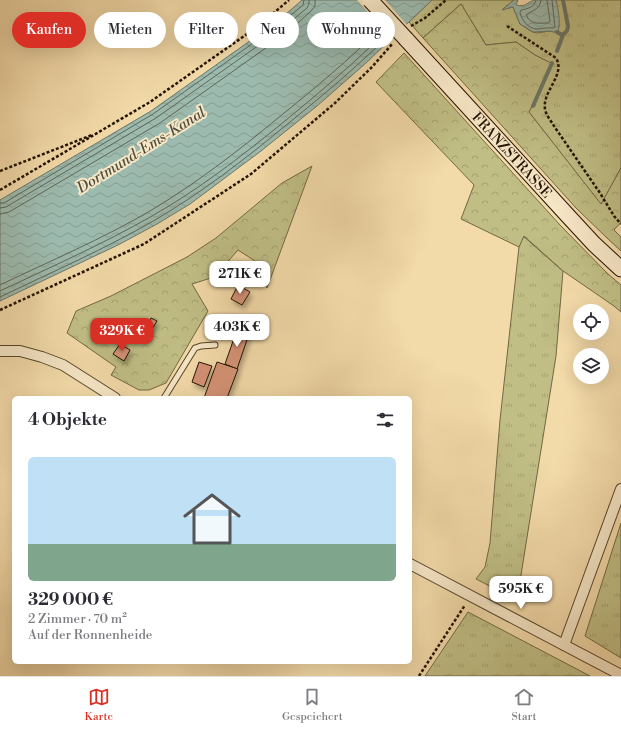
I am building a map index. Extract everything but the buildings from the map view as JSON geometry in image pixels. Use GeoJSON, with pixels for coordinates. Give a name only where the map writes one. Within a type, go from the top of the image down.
{"type":"FeatureCollection","features":[{"type":"Feature","properties":{"kind":"main road","name":"FRANZSTRASSE"},"geometry":{"type":"LineString","coordinates":[[370,0],[404,35],[594,244],[621,269]]}},
{"type":"Feature","properties":{"kind":"street"},"geometry":{"type":"LineString","coordinates":[[0,351],[20,351],[63,365],[112,396]]}},
{"type":"Feature","properties":{"kind":"street"},"geometry":{"type":"LineString","coordinates":[[564,645],[621,489]]}},
{"type":"Feature","properties":{"kind":"street"},"geometry":{"type":"LineString","coordinates":[[412,565],[621,675]]}},
{"type":"Feature","properties":{"kind":"lane"},"geometry":{"type":"LineString","coordinates":[[165,396],[194,348],[215,345]]}},
{"type":"Feature","properties":{"kind":"path"},"geometry":{"type":"LineString","coordinates":[[0,190],[150,102],[256,27],[289,0]]}},
{"type":"Feature","properties":{"kind":"path"},"geometry":{"type":"LineString","coordinates":[[0,310],[144,244],[251,174],[335,103],[372,67],[390,45],[446,0]]}},
{"type":"Feature","properties":{"kind":"path"},"geometry":{"type":"LineString","coordinates":[[508,26],[556,58],[559,66],[545,101],[547,114],[614,216],[621,224]]}},
{"type":"Feature","properties":{"kind":"path"},"geometry":{"type":"LineString","coordinates":[[0,171],[101,132]]}},
{"type":"Feature","properties":{"kind":"path"},"geometry":{"type":"LineString","coordinates":[[419,676],[470,596]]}},
{"type":"Feature","properties":{"kind":"green space"},"geometry":{"type":"Polygon","coordinates":[[[432,0],[514,0],[503,9],[513,7],[520,24],[537,33],[550,31],[554,32],[556,0],[621,0],[621,168],[601,205],[529,112],[552,64],[516,42],[486,45],[461,4],[423,38],[409,22],[432,0]]]}},
{"type":"Feature","properties":{"kind":"green space"},"geometry":{"type":"Polygon","coordinates":[[[461,4],[486,45],[516,42],[535,55],[553,64],[529,112],[601,204],[621,168],[621,222],[614,230],[621,237],[621,251],[576,208],[423,38],[461,4]]]}},
{"type":"Feature","properties":{"kind":"green space"},"geometry":{"type":"Polygon","coordinates":[[[404,53],[560,225],[607,273],[621,285],[621,312],[563,271],[524,236],[519,247],[461,219],[474,185],[376,82],[404,53]]]}},
{"type":"Feature","properties":{"kind":"green space"},"geometry":{"type":"Polygon","coordinates":[[[312,166],[267,288],[255,261],[238,250],[214,277],[192,284],[208,311],[166,383],[149,390],[139,390],[111,375],[116,367],[67,333],[76,311],[111,296],[187,257],[216,238],[282,183],[312,166]]]}},
{"type":"Feature","properties":{"kind":"green space"},"geometry":{"type":"Polygon","coordinates":[[[523,236],[563,271],[556,356],[517,600],[476,579],[485,567],[490,543],[500,420],[519,247],[523,236]]]}},
{"type":"Feature","properties":{"kind":"green space"},"geometry":{"type":"Polygon","coordinates":[[[621,523],[621,658],[585,636],[621,523]]]}},
{"type":"Feature","properties":{"kind":"green space"},"geometry":{"type":"Polygon","coordinates":[[[468,612],[590,676],[425,676],[468,612]]]}},
{"type":"Feature","properties":{"kind":"water","name":"Dortmund-Ems-Kanal"},"geometry":{"type":"Polygon","coordinates":[[[302,0],[432,0],[395,35],[395,12],[307,12],[307,48],[382,48],[317,106],[261,151],[190,204],[118,245],[0,301],[0,200],[151,111],[246,44],[246,48],[299,48],[299,12],[288,12],[302,0]]]}},
{"type":"Feature","properties":{"kind":"water"},"geometry":{"type":"Polygon","coordinates":[[[514,0],[518,0],[516,5],[522,6],[535,0],[556,0],[559,20],[558,31],[533,32],[520,24],[513,7],[502,10],[514,0]]]}},
{"type":"Feature","properties":{"kind":"pier"},"geometry":{"type":"Polygon","coordinates":[[[357,0],[385,0],[408,26],[395,38],[395,12],[368,12],[357,0]]]}},
{"type":"Feature","properties":{"kind":"waterway"},"geometry":{"type":"LineString","coordinates":[[557,32],[562,35],[568,28],[563,0]]}},
{"type":"Feature","properties":{"kind":"waterway"},"geometry":{"type":"LineString","coordinates":[[557,51],[563,35]]}},
{"type":"Feature","properties":{"kind":"waterway"},"geometry":{"type":"LineString","coordinates":[[533,106],[552,63]]}}]}
